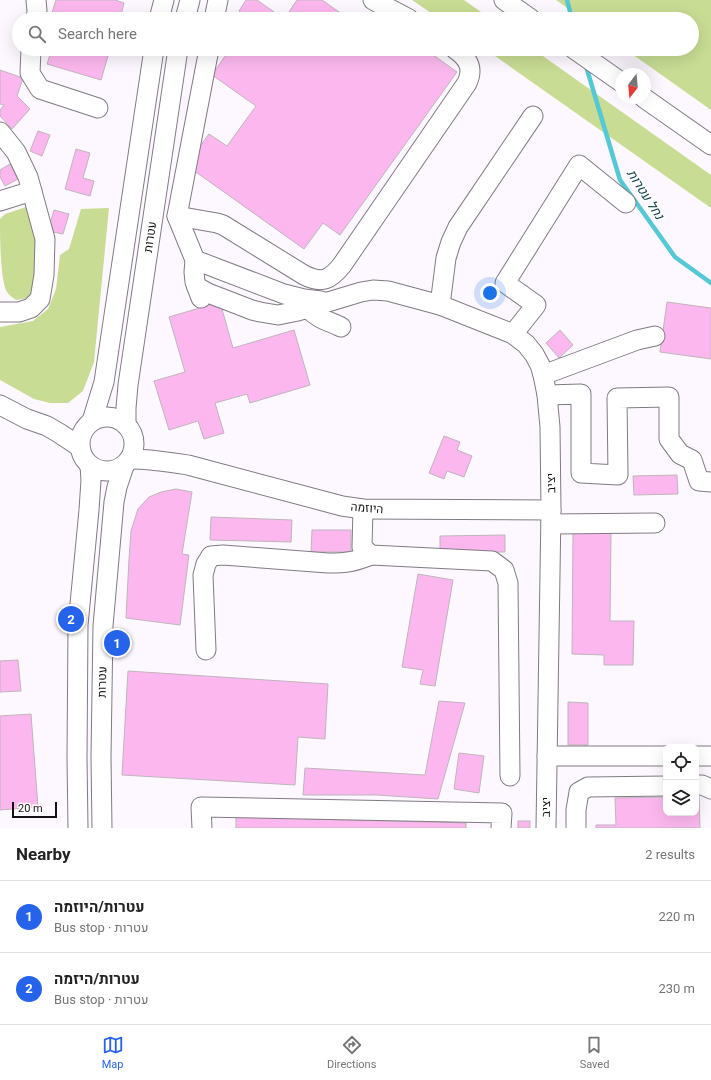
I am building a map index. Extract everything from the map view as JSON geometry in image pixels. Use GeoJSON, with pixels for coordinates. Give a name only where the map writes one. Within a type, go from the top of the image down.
{"type":"FeatureCollection","features":[{"type":"Feature","properties":{"kind":"street"},"geometry":{"type":"LineString","coordinates":[[36,0],[37,12]]}},
{"type":"Feature","properties":{"kind":"street"},"geometry":{"type":"LineString","coordinates":[[161,12],[164,0]]}},
{"type":"Feature","properties":{"kind":"street"},"geometry":{"type":"LineString","coordinates":[[187,12],[190,0]]}},
{"type":"Feature","properties":{"kind":"street"},"geometry":{"type":"LineString","coordinates":[[215,12],[218,0]]}},
{"type":"Feature","properties":{"kind":"street"},"geometry":{"type":"LineString","coordinates":[[373,0],[396,12]]}},
{"type":"Feature","properties":{"kind":"street"},"geometry":{"type":"LineString","coordinates":[[504,0],[521,12]]}},
{"type":"Feature","properties":{"kind":"street"},"geometry":{"type":"LineString","coordinates":[[31,56],[30,73],[40,89],[98,108]]}},
{"type":"Feature","properties":{"kind":"street","name":"עטרות"},"geometry":{"type":"LineString","coordinates":[[89,424],[104,382],[153,56]]}},
{"type":"Feature","properties":{"kind":"street","name":"עטרות"},"geometry":{"type":"LineString","coordinates":[[130,431],[126,408],[128,385],[177,56]]}},
{"type":"Feature","properties":{"kind":"street"},"geometry":{"type":"LineString","coordinates":[[204,305],[196,287],[194,272],[195,260],[177,216],[208,56]]}},
{"type":"Feature","properties":{"kind":"street"},"geometry":{"type":"LineString","coordinates":[[177,216],[223,225],[304,275],[318,280],[327,278],[335,273],[342,264],[466,83],[470,74],[469,64],[465,56]]}},
{"type":"Feature","properties":{"kind":"street"},"geometry":{"type":"LineString","coordinates":[[584,56],[615,78]]}},
{"type":"Feature","properties":{"kind":"street"},"geometry":{"type":"LineString","coordinates":[[651,103],[711,145]]}},
{"type":"Feature","properties":{"kind":"street"},"geometry":{"type":"LineString","coordinates":[[440,306],[446,258],[458,227],[533,116]]}},
{"type":"Feature","properties":{"kind":"street"},"geometry":{"type":"LineString","coordinates":[[0,132],[16,152],[28,177],[45,239],[44,275],[40,299],[31,308],[19,312],[0,312]]}},
{"type":"Feature","properties":{"kind":"street"},"geometry":{"type":"LineString","coordinates":[[513,334],[536,305],[505,283],[579,166],[626,203]]}},
{"type":"Feature","properties":{"kind":"street"},"geometry":{"type":"LineString","coordinates":[[0,201],[32,191]]}},
{"type":"Feature","properties":{"kind":"street"},"geometry":{"type":"LineString","coordinates":[[195,260],[306,304],[314,315],[341,327]]}},
{"type":"Feature","properties":{"kind":"street"},"geometry":{"type":"LineString","coordinates":[[196,287],[252,310],[268,314],[272,311],[306,304]]}},
{"type":"Feature","properties":{"kind":"street","name":"יציב"},"geometry":{"type":"LineString","coordinates":[[306,304],[337,300],[361,292],[373,290],[388,291],[440,306],[513,334],[526,344],[540,365],[547,395],[550,427],[551,517],[546,828]]}},
{"type":"Feature","properties":{"kind":"street"},"geometry":{"type":"LineString","coordinates":[[543,374],[638,340],[655,336]]}},
{"type":"Feature","properties":{"kind":"street"},"geometry":{"type":"LineString","coordinates":[[547,395],[581,394],[581,473],[618,475],[617,398],[669,397],[669,439],[680,454],[692,460],[699,481],[711,482]]}},
{"type":"Feature","properties":{"kind":"street"},"geometry":{"type":"LineString","coordinates":[[0,405],[27,419],[47,426],[80,447]]}},
{"type":"Feature","properties":{"kind":"street"},"geometry":{"type":"LineString","coordinates":[[47,426],[73,429],[89,424],[100,418],[110,417],[119,419],[130,431],[135,446],[127,463],[116,470],[107,472],[90,466],[85,460],[80,447],[82,433],[89,424]]}},
{"type":"Feature","properties":{"kind":"street","name":"היוזמה"},"geometry":{"type":"LineString","coordinates":[[130,431],[149,448],[188,465]]}},
{"type":"Feature","properties":{"kind":"street","name":"היוזמה"},"geometry":{"type":"LineString","coordinates":[[127,463],[155,460],[188,465],[342,506],[363,509],[655,523]]}},
{"type":"Feature","properties":{"kind":"street","name":"עטרות"},"geometry":{"type":"LineString","coordinates":[[102,828],[101,757],[103,626],[116,487],[127,463]]}},
{"type":"Feature","properties":{"kind":"street","name":"עטרות"},"geometry":{"type":"LineString","coordinates":[[78,828],[78,625],[89,510],[90,466]]}},
{"type":"Feature","properties":{"kind":"street"},"geometry":{"type":"LineString","coordinates":[[363,509],[362,547],[371,555]]}},
{"type":"Feature","properties":{"kind":"street"},"geometry":{"type":"LineString","coordinates":[[206,650],[204,576],[206,564],[212,556],[223,555],[328,564],[355,562],[371,555],[492,561],[504,570],[508,583],[510,776]]}},
{"type":"Feature","properties":{"kind":"street"},"geometry":{"type":"LineString","coordinates":[[547,756],[663,756]]}},
{"type":"Feature","properties":{"kind":"street"},"geometry":{"type":"LineString","coordinates":[[699,756],[711,756]]}},
{"type":"Feature","properties":{"kind":"street"},"geometry":{"type":"LineString","coordinates":[[699,785],[711,789]]}},
{"type":"Feature","properties":{"kind":"street"},"geometry":{"type":"LineString","coordinates":[[576,828],[576,810],[579,792],[588,787],[663,786]]}},
{"type":"Feature","properties":{"kind":"street"},"geometry":{"type":"LineString","coordinates":[[202,828],[201,807],[502,813],[501,828]]}},
{"type":"Feature","properties":{"kind":"green space"},"geometry":{"type":"Polygon","coordinates":[[[412,0],[464,0],[481,12],[430,12],[412,0]]]}},
{"type":"Feature","properties":{"kind":"green space"},"geometry":{"type":"Polygon","coordinates":[[[556,0],[711,0],[711,110],[635,56],[699,56],[699,12],[573,12],[556,0]]]}},
{"type":"Feature","properties":{"kind":"green space"},"geometry":{"type":"Polygon","coordinates":[[[495,56],[543,56],[711,175],[711,208],[495,56]]]}},
{"type":"Feature","properties":{"kind":"green space"},"geometry":{"type":"Polygon","coordinates":[[[26,207],[33,226],[39,253],[36,284],[29,298],[16,300],[7,292],[3,278],[0,219],[5,214],[26,207]]]}},
{"type":"Feature","properties":{"kind":"green space"},"geometry":{"type":"Polygon","coordinates":[[[109,208],[94,362],[83,391],[68,403],[50,403],[34,399],[0,380],[0,327],[33,321],[48,309],[56,289],[60,255],[69,249],[81,209],[109,208]]]}},
{"type":"Feature","properties":{"kind":"building"},"geometry":{"type":"Polygon","coordinates":[[[56,0],[115,0],[124,3],[122,12],[52,12],[56,0]]]}},
{"type":"Feature","properties":{"kind":"building"},"geometry":{"type":"Polygon","coordinates":[[[246,0],[257,0],[274,12],[240,12],[239,11],[246,0]]]}},
{"type":"Feature","properties":{"kind":"building"},"geometry":{"type":"Polygon","coordinates":[[[297,0],[322,0],[339,12],[289,12],[297,0]]]}},
{"type":"Feature","properties":{"kind":"building"},"geometry":{"type":"Polygon","coordinates":[[[50,56],[108,56],[101,80],[47,64],[50,56]]]}},
{"type":"Feature","properties":{"kind":"building"},"geometry":{"type":"Polygon","coordinates":[[[225,56],[435,56],[457,72],[340,235],[323,223],[304,249],[186,165],[209,134],[227,146],[256,106],[212,75],[225,56]]]}},
{"type":"Feature","properties":{"kind":"building"},"geometry":{"type":"Polygon","coordinates":[[[0,70],[23,78],[17,96],[30,109],[12,129],[0,116],[0,110],[4,105],[0,104],[0,70]]]}},
{"type":"Feature","properties":{"kind":"building"},"geometry":{"type":"Polygon","coordinates":[[[38,131],[50,135],[42,156],[30,151],[38,131]]]}},
{"type":"Feature","properties":{"kind":"building"},"geometry":{"type":"Polygon","coordinates":[[[76,149],[90,153],[83,178],[94,181],[90,196],[65,189],[76,149]]]}},
{"type":"Feature","properties":{"kind":"building"},"geometry":{"type":"Polygon","coordinates":[[[10,164],[18,179],[5,186],[0,177],[0,170],[10,164]]]}},
{"type":"Feature","properties":{"kind":"building"},"geometry":{"type":"Polygon","coordinates":[[[54,210],[69,214],[63,234],[48,231],[54,210]]]}},
{"type":"Feature","properties":{"kind":"building"},"geometry":{"type":"Polygon","coordinates":[[[220,302],[233,348],[294,330],[310,385],[250,403],[247,394],[215,403],[224,433],[204,439],[198,421],[169,430],[154,381],[185,372],[169,317],[220,302]]]}},
{"type":"Feature","properties":{"kind":"building"},"geometry":{"type":"Polygon","coordinates":[[[667,302],[711,308],[711,359],[660,352],[667,302]]]}},
{"type":"Feature","properties":{"kind":"building"},"geometry":{"type":"Polygon","coordinates":[[[560,330],[573,345],[559,358],[546,343],[560,330]]]}},
{"type":"Feature","properties":{"kind":"building"},"geometry":{"type":"Polygon","coordinates":[[[444,436],[460,442],[457,450],[472,456],[464,477],[447,471],[444,479],[429,473],[444,436]]]}},
{"type":"Feature","properties":{"kind":"building"},"geometry":{"type":"Polygon","coordinates":[[[677,475],[678,494],[634,495],[633,476],[677,475]]]}},
{"type":"Feature","properties":{"kind":"building"},"geometry":{"type":"Polygon","coordinates":[[[176,489],[192,492],[182,554],[189,555],[180,625],[126,618],[131,531],[138,509],[149,497],[161,492],[176,489]]]}},
{"type":"Feature","properties":{"kind":"building"},"geometry":{"type":"Polygon","coordinates":[[[211,517],[292,520],[291,542],[210,540],[211,517]]]}},
{"type":"Feature","properties":{"kind":"building"},"geometry":{"type":"Polygon","coordinates":[[[312,530],[351,530],[351,552],[311,552],[312,530]]]}},
{"type":"Feature","properties":{"kind":"building"},"geometry":{"type":"Polygon","coordinates":[[[573,532],[611,533],[610,621],[634,621],[633,665],[604,665],[604,655],[572,654],[573,532]]]}},
{"type":"Feature","properties":{"kind":"building"},"geometry":{"type":"Polygon","coordinates":[[[505,535],[505,552],[440,552],[440,536],[505,535]]]}},
{"type":"Feature","properties":{"kind":"building"},"geometry":{"type":"Polygon","coordinates":[[[418,574],[453,580],[435,686],[420,684],[423,670],[402,667],[418,574]]]}},
{"type":"Feature","properties":{"kind":"building"},"geometry":{"type":"Polygon","coordinates":[[[18,660],[21,691],[0,692],[0,661],[18,660]]]}},
{"type":"Feature","properties":{"kind":"building"},"geometry":{"type":"Polygon","coordinates":[[[128,671],[328,684],[325,739],[298,737],[295,785],[122,775],[128,671]]]}},
{"type":"Feature","properties":{"kind":"building"},"geometry":{"type":"Polygon","coordinates":[[[439,701],[465,703],[438,799],[377,795],[303,795],[305,768],[425,775],[439,701]]]}},
{"type":"Feature","properties":{"kind":"building"},"geometry":{"type":"Polygon","coordinates":[[[568,702],[588,703],[588,745],[568,745],[568,702]]]}},
{"type":"Feature","properties":{"kind":"building"},"geometry":{"type":"Polygon","coordinates":[[[31,714],[38,807],[0,810],[0,716],[31,714]]]}},
{"type":"Feature","properties":{"kind":"building"},"geometry":{"type":"Polygon","coordinates":[[[459,753],[484,756],[479,793],[454,789],[459,753]]]}},
{"type":"Feature","properties":{"kind":"building"},"geometry":{"type":"Polygon","coordinates":[[[699,796],[700,828],[596,828],[596,825],[616,825],[615,798],[663,797],[663,816],[699,816],[699,796]]]}},
{"type":"Feature","properties":{"kind":"building"},"geometry":{"type":"Polygon","coordinates":[[[236,817],[466,823],[466,828],[236,828],[236,817]]]}},
{"type":"Feature","properties":{"kind":"building"},"geometry":{"type":"Polygon","coordinates":[[[518,821],[530,821],[530,828],[518,828],[518,821]]]}},
{"type":"Feature","properties":{"kind":"waterway","name":"נחל עטרות"},"geometry":{"type":"LineString","coordinates":[[567,0],[570,12]]}},
{"type":"Feature","properties":{"kind":"waterway","name":"נחל עטרות"},"geometry":{"type":"LineString","coordinates":[[586,66],[620,180],[675,257],[711,283]]}},
{"type":"Feature","properties":{"kind":"place","name":"עטרות/היזמה"},"geometry":{"type":"Point","coordinates":[71,619]}},
{"type":"Feature","properties":{"kind":"place","name":"עטרות/היוזמה"},"geometry":{"type":"Point","coordinates":[117,643]}}]}
